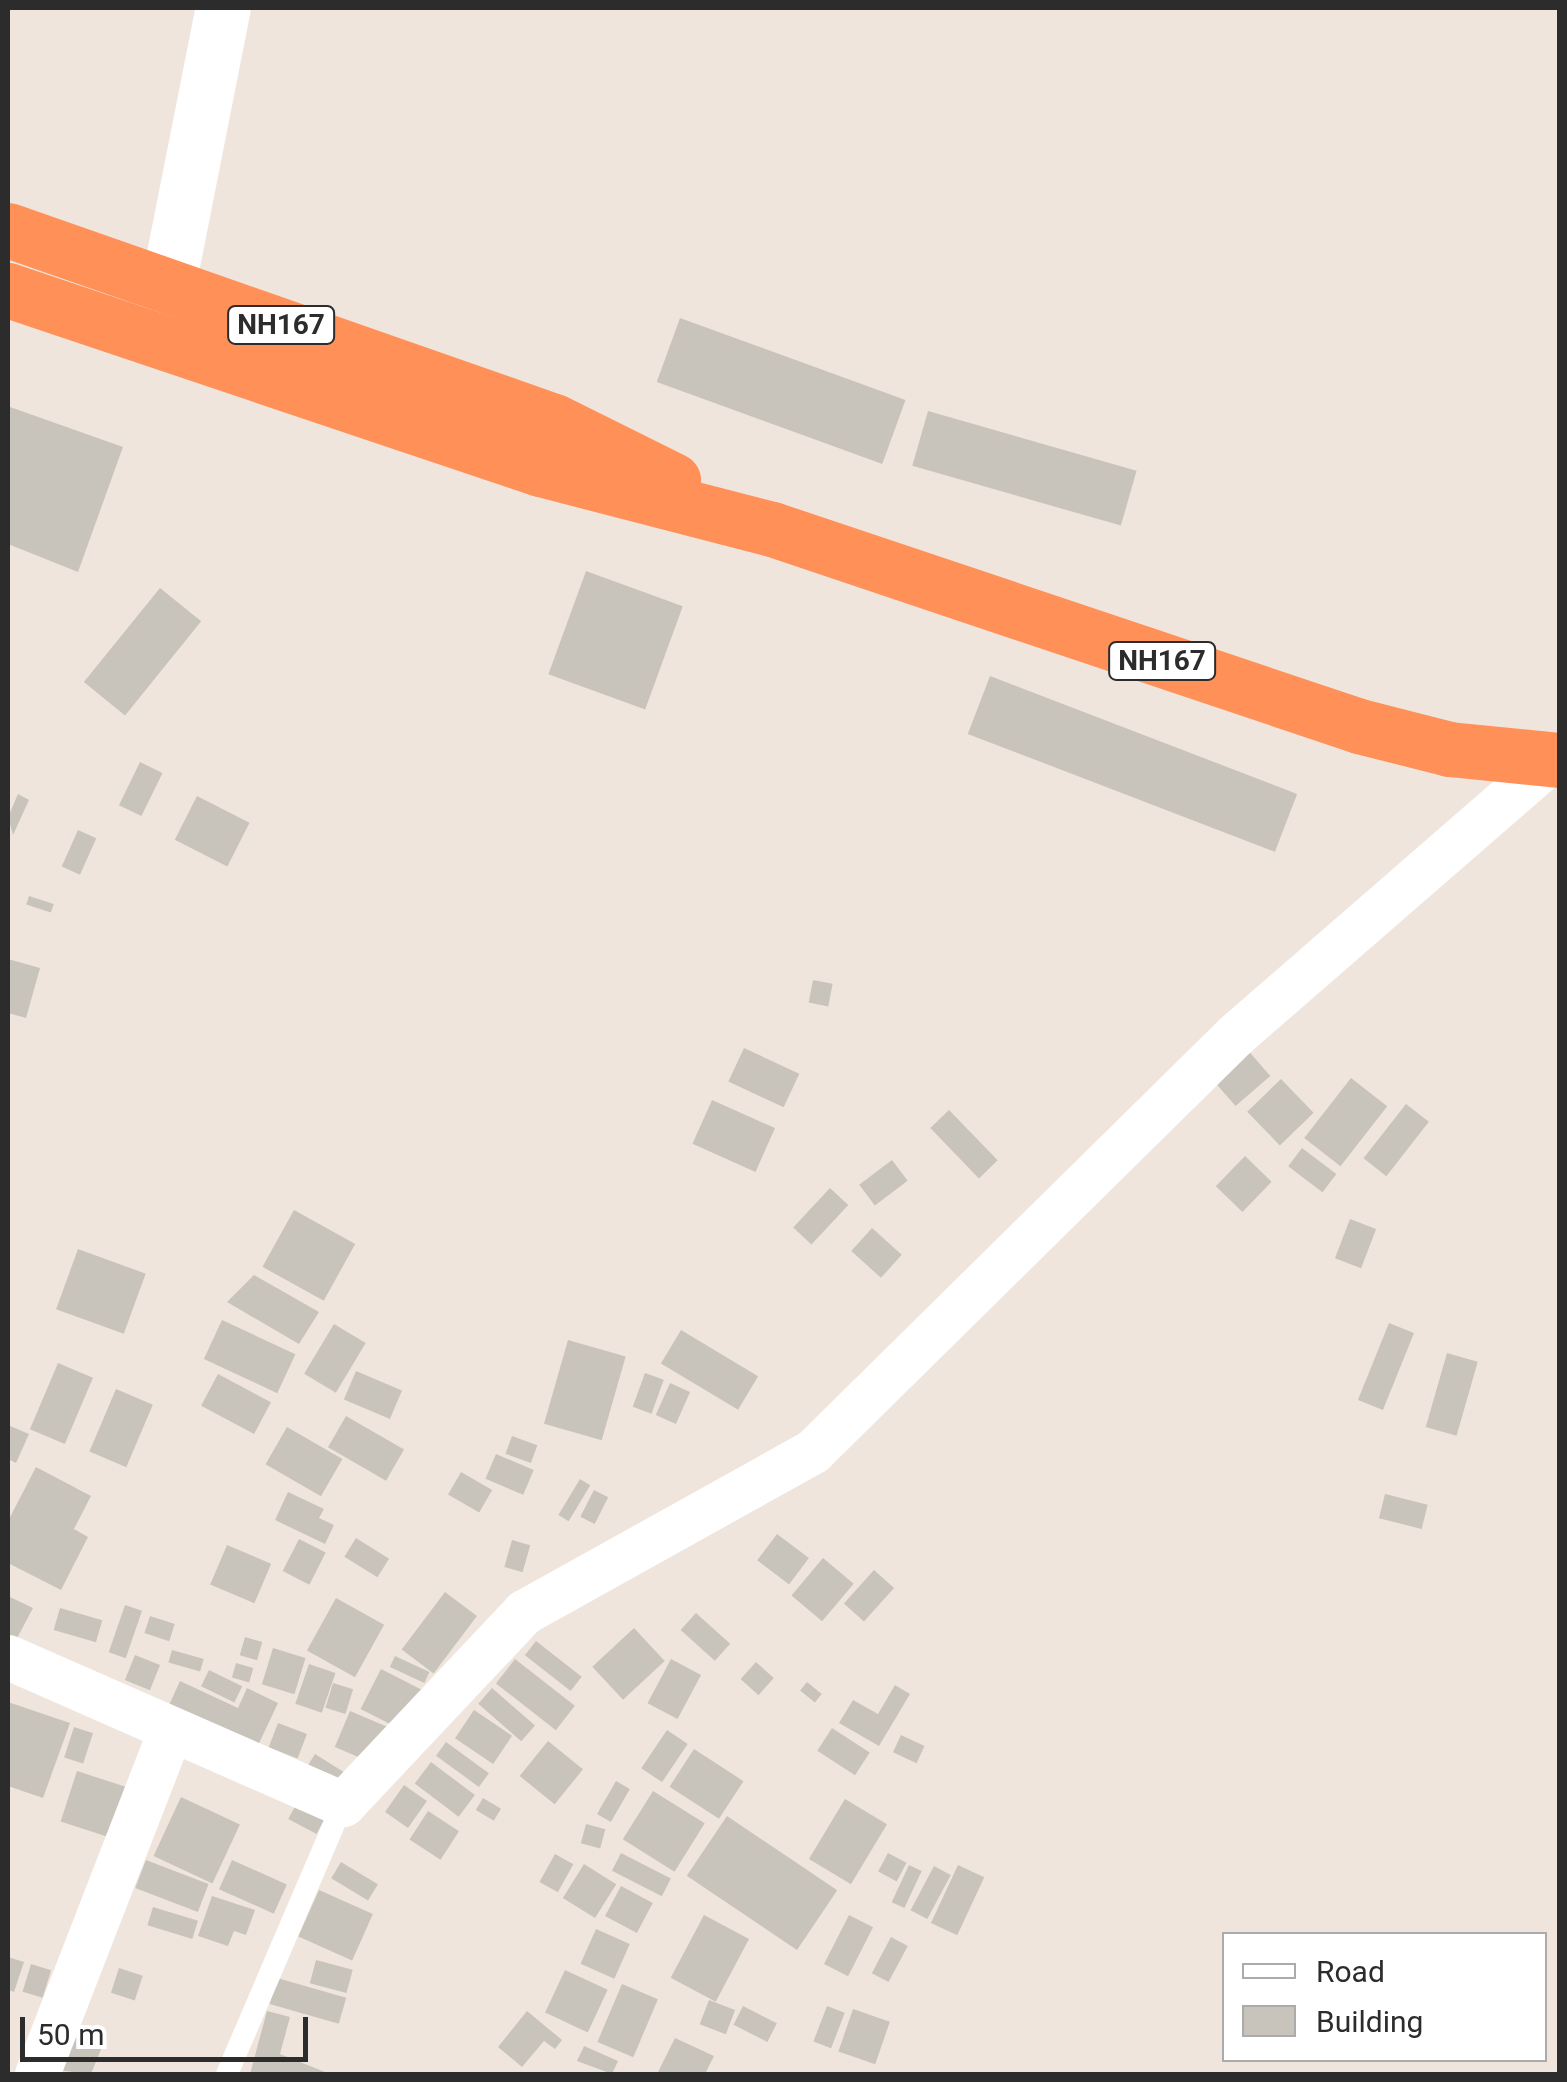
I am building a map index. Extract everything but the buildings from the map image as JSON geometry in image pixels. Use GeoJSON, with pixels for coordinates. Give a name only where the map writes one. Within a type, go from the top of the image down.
{"type":"FeatureCollection","features":[{"type":"Feature","properties":{"kind":"highway","name":"NH167"},"geometry":{"type":"LineString","coordinates":[[8,230],[554,420],[772,529]]}},
{"type":"Feature","properties":{"kind":"highway","name":"NH167"},"geometry":{"type":"LineString","coordinates":[[8,290],[156,343],[540,469],[772,529],[1360,726],[1555,760]]}},
{"type":"Feature","properties":{"kind":"main road"},"geometry":{"type":"LineString","coordinates":[[156,343],[222,8]]}},
{"type":"Feature","properties":{"kind":"street"},"geometry":{"type":"LineString","coordinates":[[8,1657],[343,1804],[524,1612],[813,1452],[1236,1035],[1555,760]]}},
{"type":"Feature","properties":{"kind":"street"},"geometry":{"type":"LineString","coordinates":[[37,2074],[172,1729]]}},
{"type":"Feature","properties":{"kind":"lane"},"geometry":{"type":"LineString","coordinates":[[227,2074],[343,1804]]}}]}
